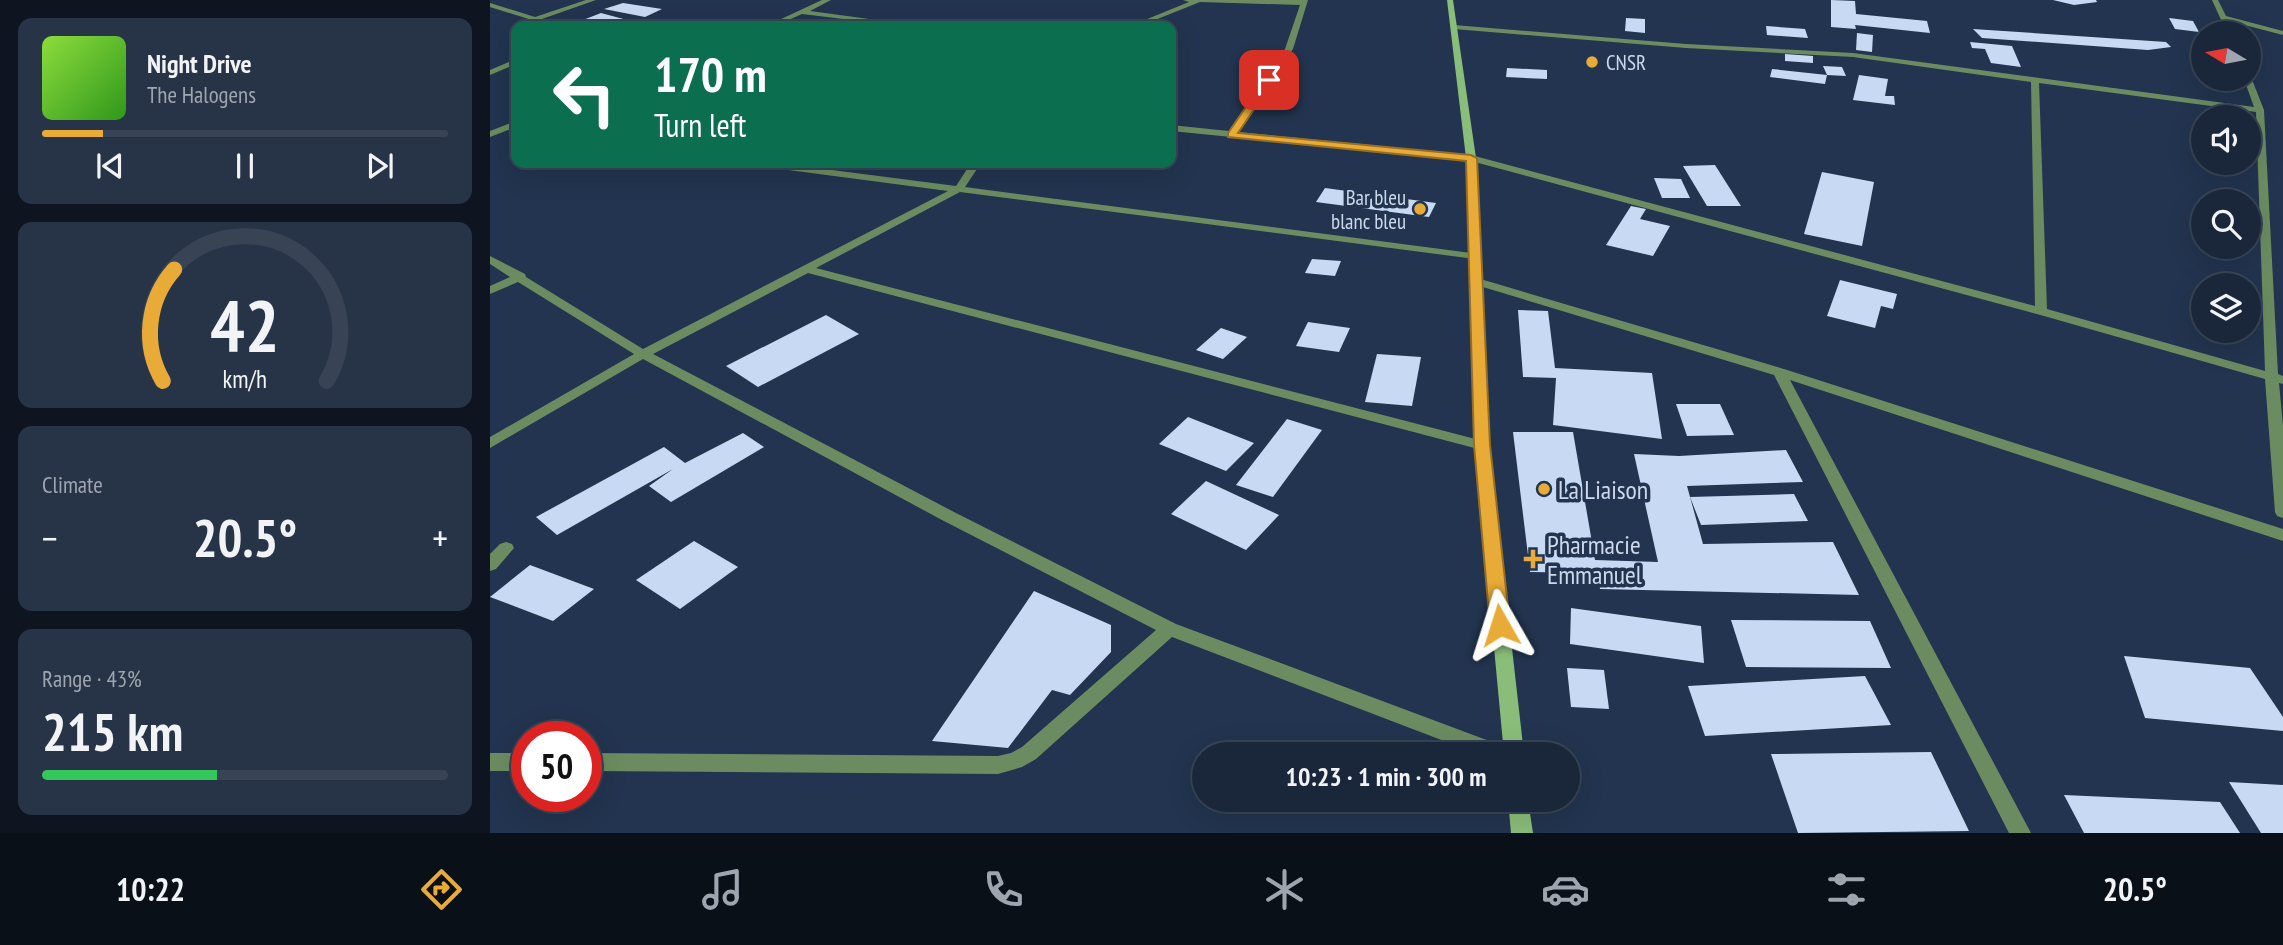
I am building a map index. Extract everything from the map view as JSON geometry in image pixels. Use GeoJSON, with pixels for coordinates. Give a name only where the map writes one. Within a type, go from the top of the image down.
{"type":"FeatureCollection","features":[{"type":"Feature","properties":{"kind":"main road"},"geometry":{"type":"LineString","coordinates":[[1450,0],[1471,158],[1482,445],[1513,742]]}},
{"type":"Feature","properties":{"kind":"main road"},"geometry":{"type":"LineString","coordinates":[[1519,812],[1522,833]]}},
{"type":"Feature","properties":{"kind":"street"},"geometry":{"type":"LineString","coordinates":[[535,19],[593,0]]}},
{"type":"Feature","properties":{"kind":"street"},"geometry":{"type":"LineString","coordinates":[[781,21],[828,0]]}},
{"type":"Feature","properties":{"kind":"street"},"geometry":{"type":"LineString","coordinates":[[1186,0],[1305,1],[1289,49],[1231,135]]}},
{"type":"Feature","properties":{"kind":"street"},"geometry":{"type":"LineString","coordinates":[[2215,0],[2226,21]]}},
{"type":"Feature","properties":{"kind":"street"},"geometry":{"type":"LineString","coordinates":[[1147,21],[1198,1]]}},
{"type":"Feature","properties":{"kind":"street"},"geometry":{"type":"LineString","coordinates":[[490,5],[542,21]]}},
{"type":"Feature","properties":{"kind":"street"},"geometry":{"type":"LineString","coordinates":[[802,12],[876,21]]}},
{"type":"Feature","properties":{"kind":"street"},"geometry":{"type":"LineString","coordinates":[[2225,18],[2283,33]]}},
{"type":"Feature","properties":{"kind":"street"},"geometry":{"type":"LineString","coordinates":[[1454,27],[1714,48],[1853,55],[2224,105]]}},
{"type":"Feature","properties":{"kind":"street"},"geometry":{"type":"LineString","coordinates":[[490,73],[511,63]]}},
{"type":"Feature","properties":{"kind":"street"},"geometry":{"type":"LineString","coordinates":[[2035,79],[2041,311]]}},
{"type":"Feature","properties":{"kind":"street"},"geometry":{"type":"LineString","coordinates":[[490,134],[511,126]]}},
{"type":"Feature","properties":{"kind":"street"},"geometry":{"type":"LineString","coordinates":[[503,129],[511,130]]}},
{"type":"Feature","properties":{"kind":"street"},"geometry":{"type":"LineString","coordinates":[[1176,129],[1471,158],[2041,311],[2277,379]]}},
{"type":"Feature","properties":{"kind":"street"},"geometry":{"type":"LineString","coordinates":[[2261,130],[2283,512]]}},
{"type":"Feature","properties":{"kind":"street"},"geometry":{"type":"LineString","coordinates":[[795,168],[1475,256]]}},
{"type":"Feature","properties":{"kind":"street"},"geometry":{"type":"LineString","coordinates":[[490,443],[643,354],[959,190],[973,168]]}},
{"type":"Feature","properties":{"kind":"street"},"geometry":{"type":"LineString","coordinates":[[2267,253],[2283,256]]}},
{"type":"Feature","properties":{"kind":"street"},"geometry":{"type":"LineString","coordinates":[[490,259],[643,354],[948,516],[1170,629],[1469,742]]}},
{"type":"Feature","properties":{"kind":"street"},"geometry":{"type":"LineString","coordinates":[[807,269],[1482,445]]}},
{"type":"Feature","properties":{"kind":"street"},"geometry":{"type":"LineString","coordinates":[[490,290],[521,276]]}},
{"type":"Feature","properties":{"kind":"street"},"geometry":{"type":"LineString","coordinates":[[1477,282],[1779,372],[2283,535]]}},
{"type":"Feature","properties":{"kind":"street"},"geometry":{"type":"LineString","coordinates":[[1779,372],[2021,833]]}},
{"type":"Feature","properties":{"kind":"street"},"geometry":{"type":"LineString","coordinates":[[490,565],[506,548]]}},
{"type":"Feature","properties":{"kind":"street"},"geometry":{"type":"LineString","coordinates":[[602,762],[998,765],[1015,761],[1029,753],[1170,629]]}},
{"type":"Feature","properties":{"kind":"street"},"geometry":{"type":"LineString","coordinates":[[490,762],[511,762]]}},
{"type":"Feature","properties":{"kind":"building"},"geometry":{"type":"Polygon","coordinates":[[[1831,0],[1855,1],[1856,14],[1927,21],[1930,33],[1855,25],[1856,29],[1831,27],[1831,0]]]}},
{"type":"Feature","properties":{"kind":"building"},"geometry":{"type":"Polygon","coordinates":[[[2053,0],[2096,0],[2097,2],[2074,5],[2053,0]]]}},
{"type":"Feature","properties":{"kind":"building"},"geometry":{"type":"Polygon","coordinates":[[[623,3],[662,9],[645,17],[604,9],[623,3]]]}},
{"type":"Feature","properties":{"kind":"building"},"geometry":{"type":"Polygon","coordinates":[[[601,13],[631,21],[586,21],[583,20],[601,13]]]}},
{"type":"Feature","properties":{"kind":"building"},"geometry":{"type":"Polygon","coordinates":[[[1626,18],[1645,19],[1645,33],[1625,31],[1626,18]]]}},
{"type":"Feature","properties":{"kind":"building"},"geometry":{"type":"Polygon","coordinates":[[[2169,18],[2193,21],[2191,31],[2175,29],[2169,18]]]}},
{"type":"Feature","properties":{"kind":"building"},"geometry":{"type":"Polygon","coordinates":[[[1766,26],[1805,29],[1808,38],[1767,35],[1766,26]]]}},
{"type":"Feature","properties":{"kind":"building"},"geometry":{"type":"Polygon","coordinates":[[[1973,29],[2166,42],[2171,47],[2148,50],[1982,38],[1973,29]]]}},
{"type":"Feature","properties":{"kind":"building"},"geometry":{"type":"Polygon","coordinates":[[[1857,33],[1873,35],[1872,52],[1856,50],[1857,33]]]}},
{"type":"Feature","properties":{"kind":"building"},"geometry":{"type":"Polygon","coordinates":[[[1970,42],[2012,46],[2021,67],[1991,63],[1985,49],[1972,48],[1970,42]]]}},
{"type":"Feature","properties":{"kind":"building"},"geometry":{"type":"Polygon","coordinates":[[[1785,54],[1813,56],[1813,63],[1785,61],[1785,54]]]}},
{"type":"Feature","properties":{"kind":"building"},"geometry":{"type":"Polygon","coordinates":[[[1823,66],[1842,67],[1846,76],[1827,75],[1823,66]]]}},
{"type":"Feature","properties":{"kind":"building"},"geometry":{"type":"Polygon","coordinates":[[[1507,68],[1547,70],[1547,79],[1506,77],[1507,68]]]}},
{"type":"Feature","properties":{"kind":"building"},"geometry":{"type":"Polygon","coordinates":[[[1772,69],[1827,75],[1825,84],[1770,77],[1772,69]]]}},
{"type":"Feature","properties":{"kind":"building"},"geometry":{"type":"Polygon","coordinates":[[[1859,75],[1888,79],[1885,96],[1894,96],[1895,105],[1853,100],[1859,75]]]}},
{"type":"Feature","properties":{"kind":"building"},"geometry":{"type":"Polygon","coordinates":[[[1715,165],[1741,206],[1707,206],[1683,166],[1715,165]]]}},
{"type":"Feature","properties":{"kind":"building"},"geometry":{"type":"Polygon","coordinates":[[[1822,172],[1874,182],[1862,246],[1804,234],[1822,172]]]}},
{"type":"Feature","properties":{"kind":"building"},"geometry":{"type":"Polygon","coordinates":[[[1654,178],[1681,179],[1690,198],[1662,198],[1654,178]]]}},
{"type":"Feature","properties":{"kind":"building"},"geometry":{"type":"Polygon","coordinates":[[[1325,188],[1436,203],[1429,217],[1316,202],[1325,188]]]}},
{"type":"Feature","properties":{"kind":"building"},"geometry":{"type":"Polygon","coordinates":[[[1631,206],[1646,209],[1640,219],[1670,226],[1653,256],[1606,245],[1631,206]]]}},
{"type":"Feature","properties":{"kind":"building"},"geometry":{"type":"Polygon","coordinates":[[[1312,259],[1341,261],[1335,276],[1305,273],[1312,259]]]}},
{"type":"Feature","properties":{"kind":"building"},"geometry":{"type":"Polygon","coordinates":[[[1840,280],[1897,294],[1893,309],[1881,306],[1875,328],[1827,316],[1840,280]]]}},
{"type":"Feature","properties":{"kind":"building"},"geometry":{"type":"Polygon","coordinates":[[[1518,310],[1548,311],[1555,368],[1652,373],[1662,439],[1553,425],[1556,378],[1523,377],[1518,310]]]}},
{"type":"Feature","properties":{"kind":"building"},"geometry":{"type":"Polygon","coordinates":[[[826,315],[859,334],[758,387],[726,366],[826,315]]]}},
{"type":"Feature","properties":{"kind":"building"},"geometry":{"type":"Polygon","coordinates":[[[1308,322],[1350,328],[1339,352],[1296,346],[1308,322]]]}},
{"type":"Feature","properties":{"kind":"building"},"geometry":{"type":"Polygon","coordinates":[[[1221,328],[1247,337],[1223,359],[1196,350],[1221,328]]]}},
{"type":"Feature","properties":{"kind":"building"},"geometry":{"type":"Polygon","coordinates":[[[1377,354],[1421,357],[1412,406],[1365,402],[1377,354]]]}},
{"type":"Feature","properties":{"kind":"building"},"geometry":{"type":"Polygon","coordinates":[[[1676,404],[1720,404],[1734,435],[1687,436],[1676,404]]]}},
{"type":"Feature","properties":{"kind":"building"},"geometry":{"type":"Polygon","coordinates":[[[1188,417],[1254,443],[1226,471],[1159,444],[1188,417]]]}},
{"type":"Feature","properties":{"kind":"building"},"geometry":{"type":"Polygon","coordinates":[[[1287,419],[1322,430],[1273,497],[1236,485],[1287,419]]]}},
{"type":"Feature","properties":{"kind":"building"},"geometry":{"type":"Polygon","coordinates":[[[1513,432],[1573,432],[1595,560],[1658,562],[1634,454],[1679,456],[1786,450],[1803,482],[1687,486],[1703,544],[1833,542],[1859,595],[1600,589],[1598,573],[1530,572],[1513,432]]]}},
{"type":"Feature","properties":{"kind":"building"},"geometry":{"type":"Polygon","coordinates":[[[743,433],[764,447],[671,502],[649,486],[673,469],[557,535],[536,517],[664,447],[685,463],[743,433]]]}},
{"type":"Feature","properties":{"kind":"building"},"geometry":{"type":"Polygon","coordinates":[[[1206,481],[1279,515],[1246,550],[1171,514],[1206,481]]]}},
{"type":"Feature","properties":{"kind":"building"},"geometry":{"type":"Polygon","coordinates":[[[1794,494],[1808,521],[1701,525],[1690,497],[1794,494]]]}},
{"type":"Feature","properties":{"kind":"building"},"geometry":{"type":"Polygon","coordinates":[[[694,541],[738,567],[680,609],[636,580],[694,541]]]}},
{"type":"Feature","properties":{"kind":"building"},"geometry":{"type":"Polygon","coordinates":[[[530,565],[594,589],[553,621],[490,597],[530,565]]]}},
{"type":"Feature","properties":{"kind":"building"},"geometry":{"type":"Polygon","coordinates":[[[1034,591],[1111,625],[1111,652],[1070,695],[1052,690],[1008,748],[932,741],[1034,591]]]}},
{"type":"Feature","properties":{"kind":"building"},"geometry":{"type":"Polygon","coordinates":[[[1571,608],[1701,626],[1704,663],[1570,644],[1571,608]]]}},
{"type":"Feature","properties":{"kind":"building"},"geometry":{"type":"Polygon","coordinates":[[[1731,620],[1870,621],[1891,668],[1746,667],[1731,620]]]}},
{"type":"Feature","properties":{"kind":"building"},"geometry":{"type":"Polygon","coordinates":[[[2124,656],[2250,668],[2283,717],[2283,731],[2145,718],[2124,656]]]}},
{"type":"Feature","properties":{"kind":"building"},"geometry":{"type":"Polygon","coordinates":[[[1567,668],[1604,670],[1609,709],[1571,707],[1567,668]]]}},
{"type":"Feature","properties":{"kind":"building"},"geometry":{"type":"Polygon","coordinates":[[[1865,676],[1891,725],[1705,736],[1688,686],[1865,676]]]}},
{"type":"Feature","properties":{"kind":"building"},"geometry":{"type":"Polygon","coordinates":[[[1931,752],[1969,831],[1798,833],[1771,754],[1931,752]]]}},
{"type":"Feature","properties":{"kind":"building"},"geometry":{"type":"Polygon","coordinates":[[[2229,782],[2283,785],[2283,833],[2261,833],[2229,782]]]}},
{"type":"Feature","properties":{"kind":"building"},"geometry":{"type":"Polygon","coordinates":[[[2064,795],[2220,802],[2240,833],[2084,833],[2064,795]]]}},
{"type":"Feature","properties":{"kind":"place","name":"CNSR"},"geometry":{"type":"Point","coordinates":[1592,62]}},
{"type":"Feature","properties":{"kind":"place","name":"Bar bleu blanc bleu"},"geometry":{"type":"Point","coordinates":[1420,209]}},
{"type":"Feature","properties":{"kind":"place","name":"La Liaison"},"geometry":{"type":"Point","coordinates":[1544,489]}},
{"type":"Feature","properties":{"kind":"place","name":"Pharmacie Emmanuel"},"geometry":{"type":"Point","coordinates":[1533,559]}},
{"type":"Feature","properties":{"kind":"route"},"geometry":{"type":"LineString","coordinates":[[1269,80],[1231,135],[1471,158],[1482,445],[1500,625]]}}]}
